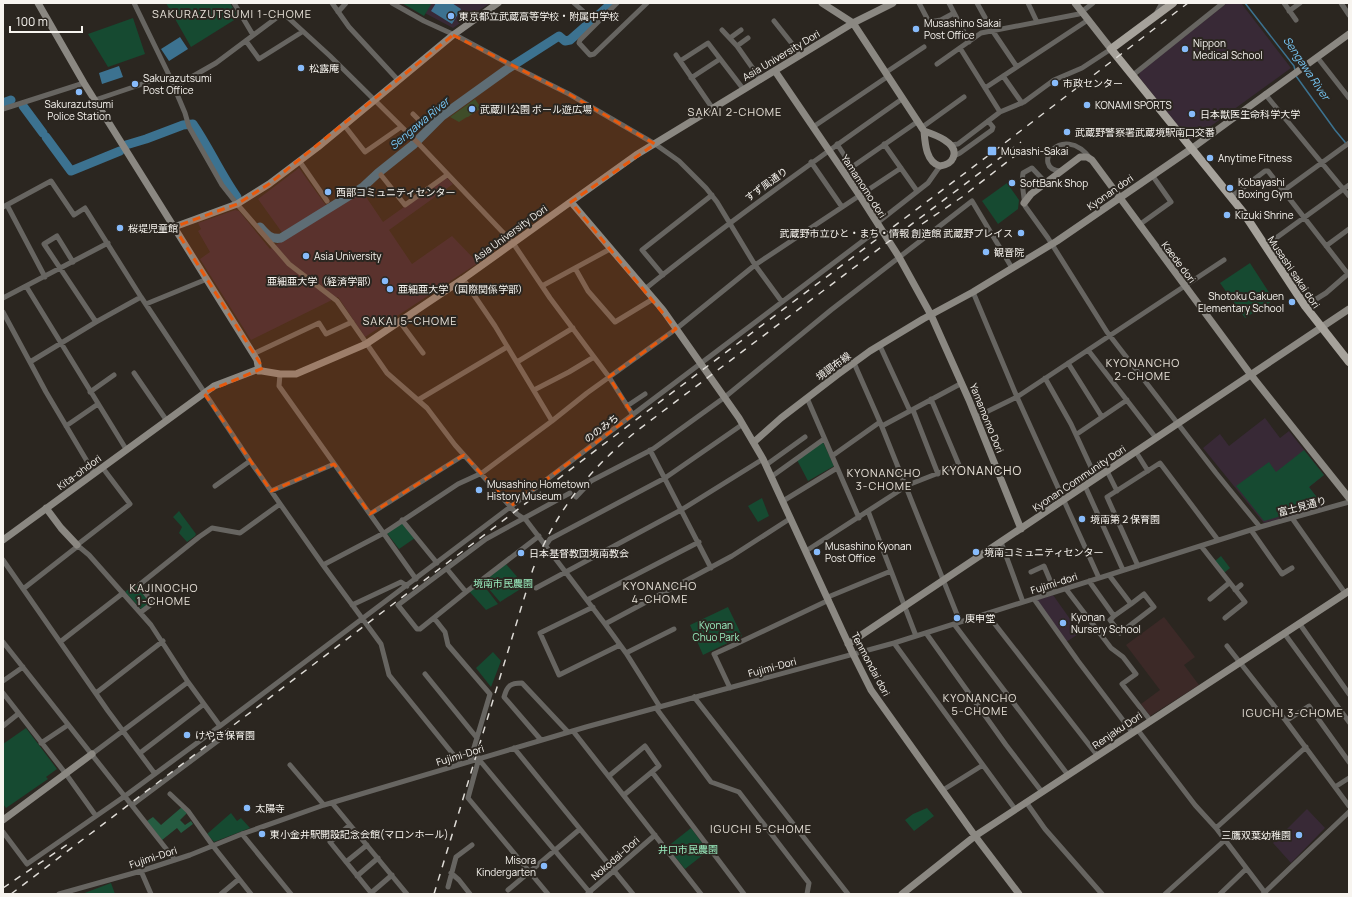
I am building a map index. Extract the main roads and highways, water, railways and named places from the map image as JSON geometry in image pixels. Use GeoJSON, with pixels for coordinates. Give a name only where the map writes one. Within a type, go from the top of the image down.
{"type":"FeatureCollection","features":[{"type":"Feature","properties":{"kind":"main road","name":"Musashi sakai dori"},"geometry":{"type":"LineString","coordinates":[[1173,3],[1111,49],[1231,197],[1305,306],[1349,362]]}},
{"type":"Feature","properties":{"kind":"water"},"geometry":{"type":"Polygon","coordinates":[[[436,3],[452,3],[461,9],[452,24],[431,11],[436,3]]]}},
{"type":"Feature","properties":{"kind":"water"},"geometry":{"type":"Polygon","coordinates":[[[180,37],[188,49],[169,61],[161,49],[180,37]]]}},
{"type":"Feature","properties":{"kind":"water"},"geometry":{"type":"Polygon","coordinates":[[[119,66],[123,77],[102,84],[99,73],[119,66]]]}},
{"type":"Feature","properties":{"kind":"waterway","name":"Sengawa River"},"geometry":{"type":"LineString","coordinates":[[260,227],[272,237],[281,238],[352,194],[363,187],[413,145],[442,116],[506,70],[559,36],[565,41],[570,40],[612,3]]}},
{"type":"Feature","properties":{"kind":"waterway","name":"Sengawa River"},"geometry":{"type":"LineString","coordinates":[[1245,3],[1294,66],[1295,70]]}},
{"type":"Feature","properties":{"kind":"waterway","name":"Sengawa River"},"geometry":{"type":"LineString","coordinates":[[1296,76],[1349,147]]}},
{"type":"Feature","properties":{"kind":"waterway","name":"Sengawa River"},"geometry":{"type":"LineString","coordinates":[[3,103],[11,100]]}},
{"type":"Feature","properties":{"kind":"waterway","name":"Sengawa River"},"geometry":{"type":"LineString","coordinates":[[23,106],[43,133]]}},
{"type":"Feature","properties":{"kind":"waterway","name":"Sengawa River"},"geometry":{"type":"LineString","coordinates":[[126,145],[183,125],[193,124],[237,197]]}},
{"type":"Feature","properties":{"kind":"waterway","name":"Sengawa River"},"geometry":{"type":"LineString","coordinates":[[46,137],[71,171],[120,151]]}},
{"type":"Feature","properties":{"kind":"railway"},"geometry":{"type":"LineString","coordinates":[[11,894],[1188,3]]}},
{"type":"Feature","properties":{"kind":"railway"},"geometry":{"type":"LineString","coordinates":[[434,894],[533,569],[552,528],[576,492],[604,460],[638,430],[1021,142]]}},
{"type":"Feature","properties":{"kind":"railway"},"geometry":{"type":"LineString","coordinates":[[922,224],[962,197],[1025,148]]}},
{"type":"Feature","properties":{"kind":"railway"},"geometry":{"type":"LineString","coordinates":[[3,888],[71,842]]}},
{"type":"Feature","properties":{"kind":"place","name":"東京都立武蔵高等学校・附属中学校"},"geometry":{"type":"Point","coordinates":[451,16]}},
{"type":"Feature","properties":{"kind":"place","name":"Musashino Sakai Post Office"},"geometry":{"type":"Point","coordinates":[916,29]}},
{"type":"Feature","properties":{"kind":"place","name":"Nippon Medical School"},"geometry":{"type":"Point","coordinates":[1185,49]}},
{"type":"Feature","properties":{"kind":"place","name":"松露庵"},"geometry":{"type":"Point","coordinates":[301,68]}},
{"type":"Feature","properties":{"kind":"place","name":"市政センター"},"geometry":{"type":"Point","coordinates":[1055,83]}},
{"type":"Feature","properties":{"kind":"place","name":"Sakurazutsumi Post Office"},"geometry":{"type":"Point","coordinates":[135,84]}},
{"type":"Feature","properties":{"kind":"place","name":"Sakurazutsumi Police Station"},"geometry":{"type":"Point","coordinates":[79,92]}},
{"type":"Feature","properties":{"kind":"place","name":"KONAMI SPORTS"},"geometry":{"type":"Point","coordinates":[1087,105]}},
{"type":"Feature","properties":{"kind":"place","name":"武蔵川公園 ボール遊広場"},"geometry":{"type":"Point","coordinates":[472,109]}},
{"type":"Feature","properties":{"kind":"place","name":"日本獣医生命科学大学"},"geometry":{"type":"Point","coordinates":[1192,114]}},
{"type":"Feature","properties":{"kind":"place","name":"武蔵野警察署武蔵境駅南口交番"},"geometry":{"type":"Point","coordinates":[1067,132]}},
{"type":"Feature","properties":{"kind":"place","name":"Musashi-Sakai"},"geometry":{"type":"Point","coordinates":[992,151]}},
{"type":"Feature","properties":{"kind":"place","name":"Anytime Fitness"},"geometry":{"type":"Point","coordinates":[1210,158]}},
{"type":"Feature","properties":{"kind":"place","name":"SoftBank Shop"},"geometry":{"type":"Point","coordinates":[1012,183]}},
{"type":"Feature","properties":{"kind":"place","name":"Kobayashi Boxing Gym"},"geometry":{"type":"Point","coordinates":[1230,188]}},
{"type":"Feature","properties":{"kind":"place","name":"西部コミュニティセンター"},"geometry":{"type":"Point","coordinates":[328,192]}},
{"type":"Feature","properties":{"kind":"place","name":"Kizuki Shrine"},"geometry":{"type":"Point","coordinates":[1227,215]}},
{"type":"Feature","properties":{"kind":"place","name":"桜堤児童館"},"geometry":{"type":"Point","coordinates":[120,228]}},
{"type":"Feature","properties":{"kind":"place","name":"武蔵野市立ひと・まち・情報 創造館 武蔵野プレイス"},"geometry":{"type":"Point","coordinates":[1021,233]}},
{"type":"Feature","properties":{"kind":"place","name":"観音院"},"geometry":{"type":"Point","coordinates":[986,252]}},
{"type":"Feature","properties":{"kind":"place","name":"Asia University"},"geometry":{"type":"Point","coordinates":[306,256]}},
{"type":"Feature","properties":{"kind":"place","name":"亜細亜大学（経済学部）"},"geometry":{"type":"Point","coordinates":[385,281]}},
{"type":"Feature","properties":{"kind":"place","name":"亜細亜大学（国際関係学部）"},"geometry":{"type":"Point","coordinates":[390,289]}},
{"type":"Feature","properties":{"kind":"place","name":"Shotoku Gakuen Elementary School"},"geometry":{"type":"Point","coordinates":[1292,302]}},
{"type":"Feature","properties":{"kind":"place","name":"Musashino Hometown History Museum"},"geometry":{"type":"Point","coordinates":[479,490]}},
{"type":"Feature","properties":{"kind":"place","name":"境南第２保育園"},"geometry":{"type":"Point","coordinates":[1082,519]}},
{"type":"Feature","properties":{"kind":"place","name":"Musashino Kyonan Post Office"},"geometry":{"type":"Point","coordinates":[817,552]}},
{"type":"Feature","properties":{"kind":"place","name":"境南コミュニティセンター"},"geometry":{"type":"Point","coordinates":[976,552]}},
{"type":"Feature","properties":{"kind":"place","name":"日本基督教団境南教会"},"geometry":{"type":"Point","coordinates":[521,553]}},
{"type":"Feature","properties":{"kind":"place","name":"庚申堂"},"geometry":{"type":"Point","coordinates":[957,618]}},
{"type":"Feature","properties":{"kind":"place","name":"Kyonan Nursery School"},"geometry":{"type":"Point","coordinates":[1063,623]}},
{"type":"Feature","properties":{"kind":"place","name":"けやき保育園"},"geometry":{"type":"Point","coordinates":[187,735]}},
{"type":"Feature","properties":{"kind":"place","name":"太陽寺"},"geometry":{"type":"Point","coordinates":[247,808]}},
{"type":"Feature","properties":{"kind":"place","name":"東小金井駅開設記念会館(マロンホール)"},"geometry":{"type":"Point","coordinates":[262,834]}},
{"type":"Feature","properties":{"kind":"place","name":"三鷹双葉幼稚園"},"geometry":{"type":"Point","coordinates":[1299,835]}},
{"type":"Feature","properties":{"kind":"place","name":"Misora Kindergarten"},"geometry":{"type":"Point","coordinates":[544,866]}},
{"type":"Feature","properties":{"kind":"district","name":"SAKURAZUTSUMI 1-CHOME"},"geometry":{"type":"Point","coordinates":[232,13]}},
{"type":"Feature","properties":{"kind":"district","name":"SAKAI 2-CHOME"},"geometry":{"type":"Point","coordinates":[735,111]}},
{"type":"Feature","properties":{"kind":"district","name":"SAKAI 5-CHOME"},"geometry":{"type":"Point","coordinates":[410,320]}},
{"type":"Feature","properties":{"kind":"district","name":"KYONANCHO 2-CHOME"},"geometry":{"type":"Point","coordinates":[1143,368]}},
{"type":"Feature","properties":{"kind":"district","name":"KYONANCHO"},"geometry":{"type":"Point","coordinates":[982,470]}},
{"type":"Feature","properties":{"kind":"district","name":"KYONANCHO 3-CHOME"},"geometry":{"type":"Point","coordinates":[884,478]}},
{"type":"Feature","properties":{"kind":"district","name":"KYONANCHO 4-CHOME"},"geometry":{"type":"Point","coordinates":[660,591]}},
{"type":"Feature","properties":{"kind":"district","name":"KAJINOCHO 1-CHOME"},"geometry":{"type":"Point","coordinates":[164,593]}},
{"type":"Feature","properties":{"kind":"district","name":"KYONANCHO 5-CHOME"},"geometry":{"type":"Point","coordinates":[980,703]}},
{"type":"Feature","properties":{"kind":"district","name":"IGUCHI 3-CHOME"},"geometry":{"type":"Point","coordinates":[1293,712]}},
{"type":"Feature","properties":{"kind":"district","name":"IGUCHI 5-CHOME"},"geometry":{"type":"Point","coordinates":[761,828]}},
{"type":"Feature","properties":{"kind":"park label","name":"境南市民農園"},"geometry":{"type":"Point","coordinates":[503,583]}},
{"type":"Feature","properties":{"kind":"park label","name":"Kyonan Chuo Park"},"geometry":{"type":"Point","coordinates":[716,630]}},
{"type":"Feature","properties":{"kind":"park label","name":"井口市民農園"},"geometry":{"type":"Point","coordinates":[688,849]}}]}
